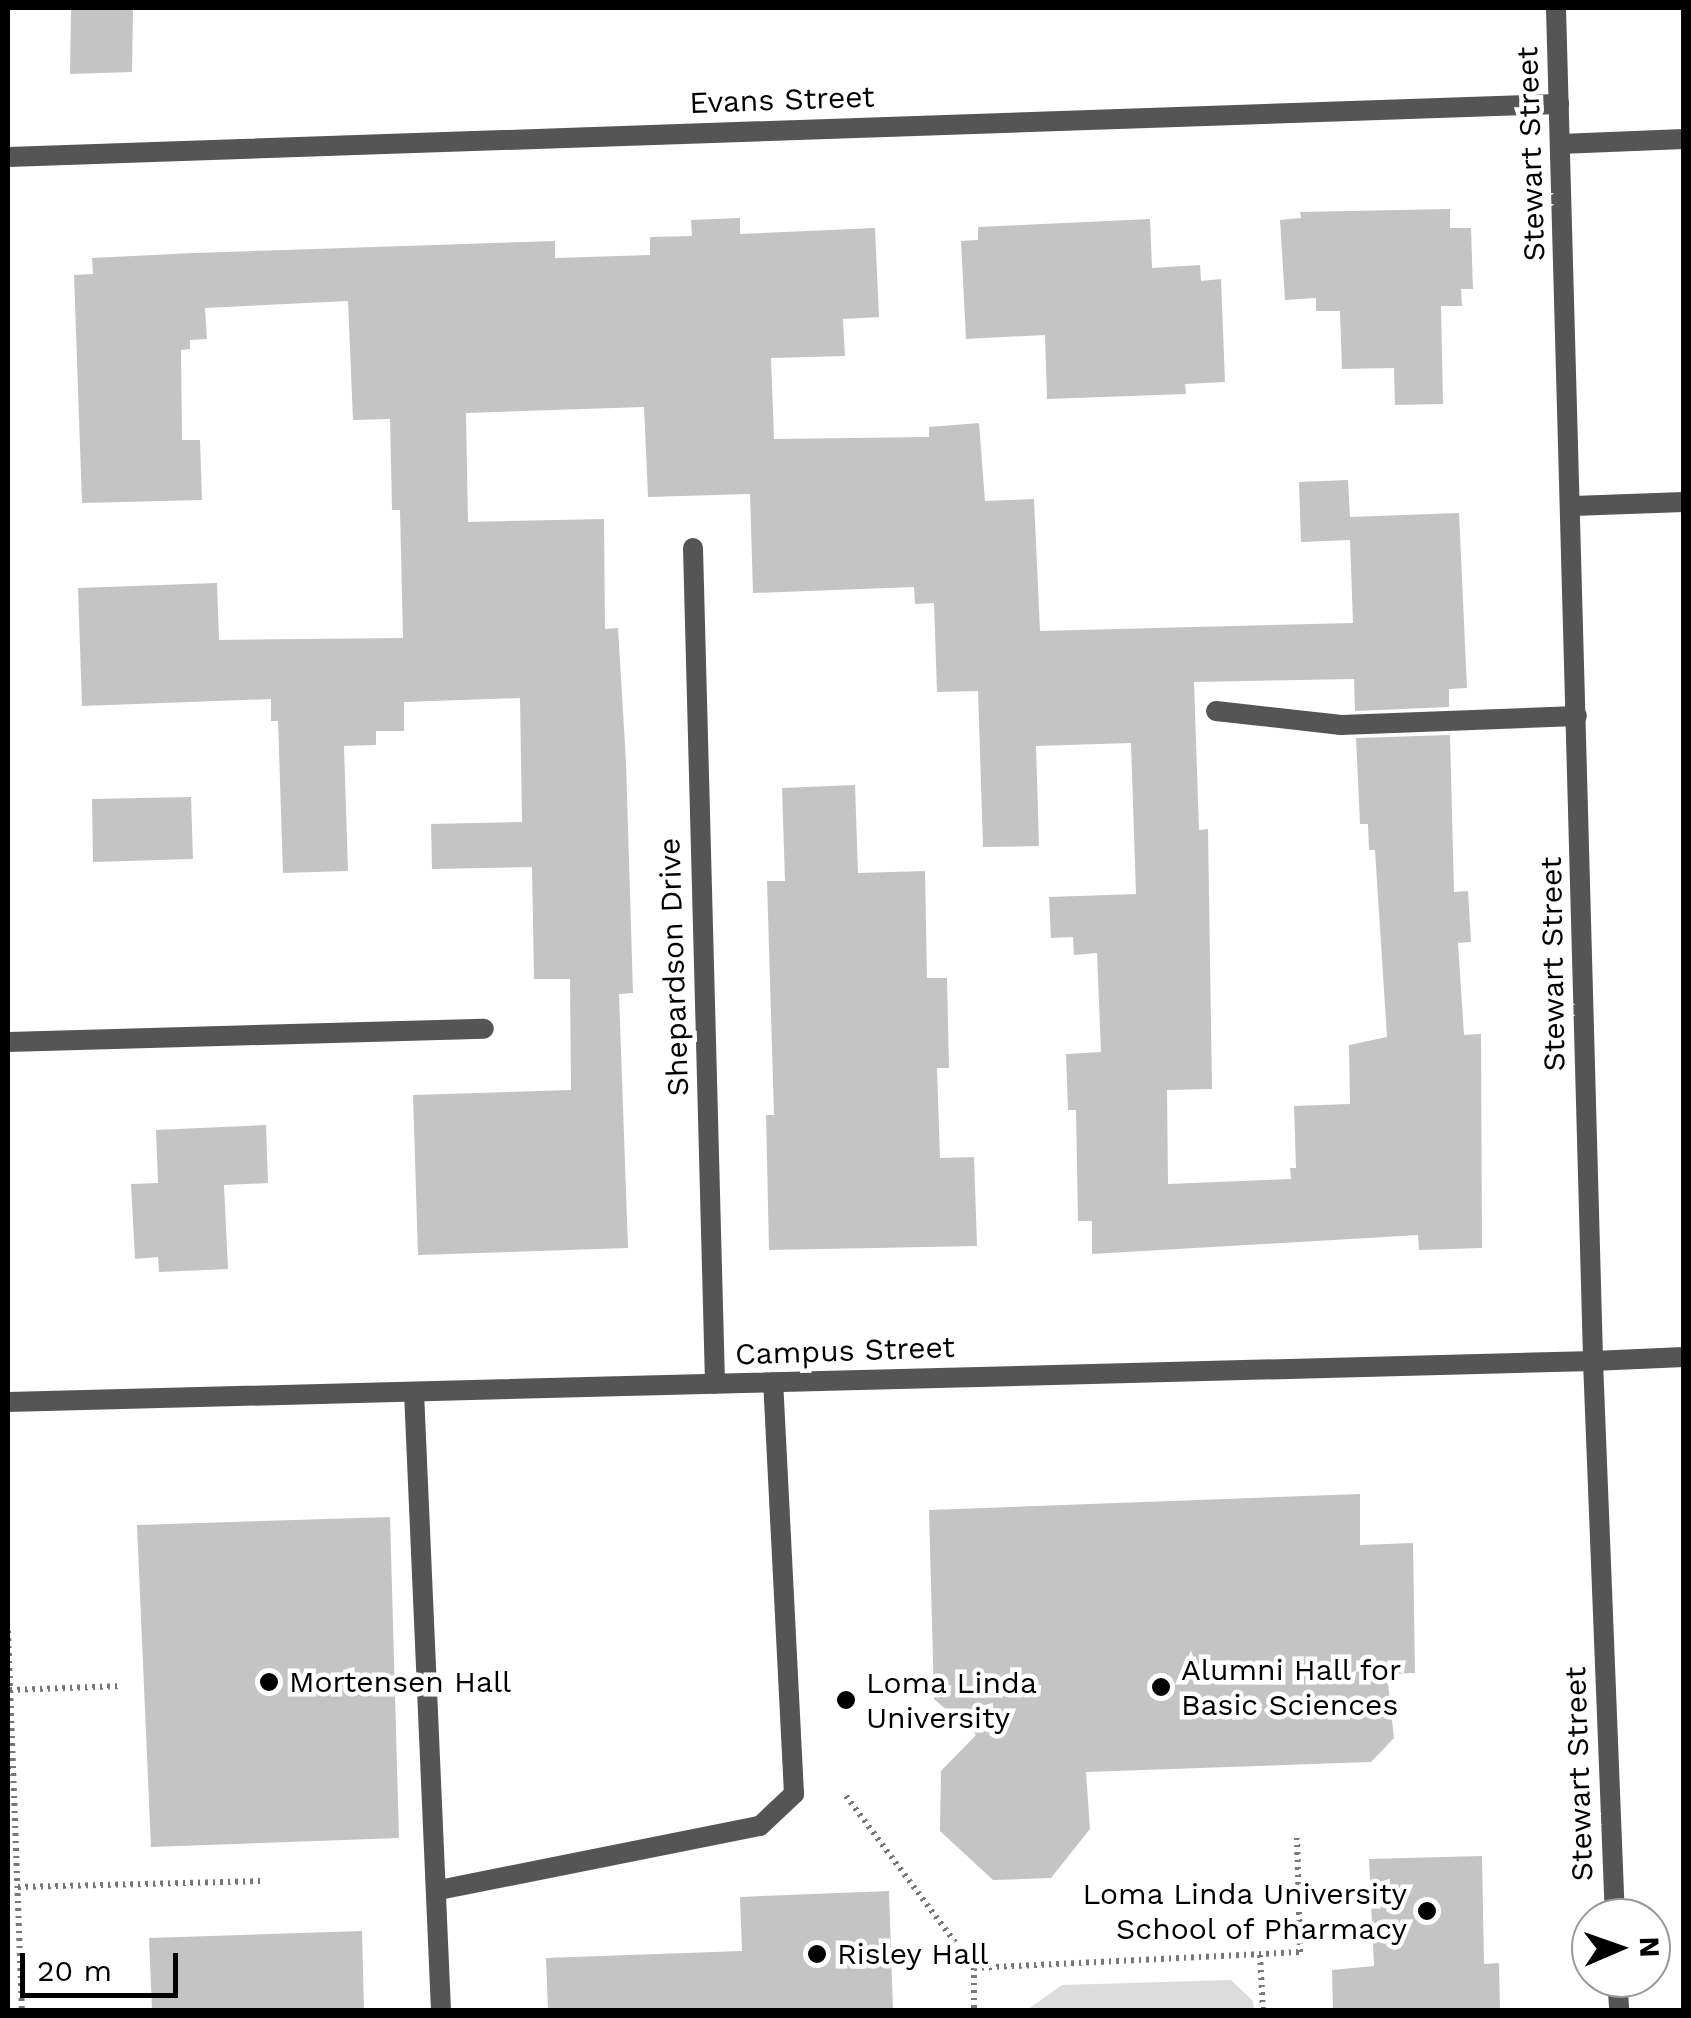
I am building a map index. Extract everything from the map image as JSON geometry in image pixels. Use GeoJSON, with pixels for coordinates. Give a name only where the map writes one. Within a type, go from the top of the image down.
{"type":"FeatureCollection","features":[{"type":"Feature","properties":{"kind":"street","name":"Stewart Street"},"geometry":{"type":"LineString","coordinates":[[1556,8],[1573,506],[1593,1360],[1614,1898]]}},
{"type":"Feature","properties":{"kind":"street","name":"Evans Street"},"geometry":{"type":"LineString","coordinates":[[8,157],[1558,104]]}},
{"type":"Feature","properties":{"kind":"street"},"geometry":{"type":"LineString","coordinates":[[1560,144],[1684,139]]}},
{"type":"Feature","properties":{"kind":"street"},"geometry":{"type":"LineString","coordinates":[[1573,506],[1684,502]]}},
{"type":"Feature","properties":{"kind":"street","name":"Shepardson Drive"},"geometry":{"type":"LineString","coordinates":[[693,548],[715,1384]]}},
{"type":"Feature","properties":{"kind":"street"},"geometry":{"type":"LineString","coordinates":[[1216,712],[1341,724],[1577,716]]}},
{"type":"Feature","properties":{"kind":"street"},"geometry":{"type":"LineString","coordinates":[[8,1042],[484,1029]]}},
{"type":"Feature","properties":{"kind":"street","name":"Campus Street"},"geometry":{"type":"LineString","coordinates":[[8,1402],[1684,1357]]}},
{"type":"Feature","properties":{"kind":"street"},"geometry":{"type":"LineString","coordinates":[[439,1890],[760,1826],[794,1794],[773,1383]]}},
{"type":"Feature","properties":{"kind":"street"},"geometry":{"type":"LineString","coordinates":[[414,1392],[442,2010]]}},
{"type":"Feature","properties":{"kind":"path"},"geometry":{"type":"LineString","coordinates":[[8,1632],[22,2010]]}},
{"type":"Feature","properties":{"kind":"path"},"geometry":{"type":"LineString","coordinates":[[10,1690],[121,1686]]}},
{"type":"Feature","properties":{"kind":"path"},"geometry":{"type":"LineString","coordinates":[[846,1796],[974,1968],[974,2010]]}},
{"type":"Feature","properties":{"kind":"path"},"geometry":{"type":"LineString","coordinates":[[974,1968],[1300,1952],[1297,1838]]}},
{"type":"Feature","properties":{"kind":"path"},"geometry":{"type":"LineString","coordinates":[[17,1887],[262,1881]]}},
{"type":"Feature","properties":{"kind":"path"},"geometry":{"type":"LineString","coordinates":[[1260,1954],[1262,2010]]}},
{"type":"Feature","properties":{"kind":"shaded area"},"geometry":{"type":"Polygon","coordinates":[[[1231,1980],[1253,2001],[1254,2010],[1027,2010],[1062,1985],[1231,1980]]]}},
{"type":"Feature","properties":{"kind":"building"},"geometry":{"type":"Polygon","coordinates":[[[71,8],[133,8],[132,72],[70,74],[71,8]]]}},
{"type":"Feature","properties":{"kind":"building"},"geometry":{"type":"Polygon","coordinates":[[[1450,209],[1450,228],[1471,228],[1473,289],[1461,289],[1462,306],[1441,306],[1443,404],[1395,405],[1394,368],[1342,369],[1340,311],[1316,311],[1316,298],[1285,300],[1280,220],[1301,218],[1300,212],[1450,209]]]}},
{"type":"Feature","properties":{"kind":"building"},"geometry":{"type":"Polygon","coordinates":[[[740,218],[740,234],[875,228],[879,317],[843,319],[845,356],[771,358],[774,439],[929,437],[929,427],[979,423],[985,501],[1034,499],[1040,631],[1353,623],[1350,540],[1301,542],[1299,482],[1348,480],[1350,517],[1459,513],[1467,688],[1449,689],[1449,707],[1355,711],[1354,679],[1194,682],[1199,830],[1208,829],[1212,1089],[1167,1090],[1168,1184],[1291,1179],[1290,1168],[1296,1168],[1294,1106],[1350,1104],[1349,1045],[1387,1037],[1375,850],[1369,850],[1368,824],[1360,824],[1356,738],[1450,735],[1454,892],[1468,891],[1471,942],[1458,943],[1464,1035],[1481,1034],[1482,1248],[1419,1250],[1418,1235],[1092,1254],[1092,1221],[1078,1221],[1076,1110],[1068,1110],[1066,1054],[1101,1052],[1097,953],[1074,955],[1073,937],[1051,938],[1049,897],[1136,894],[1131,743],[1036,746],[1039,846],[983,847],[978,691],[937,692],[934,603],[915,604],[914,587],[753,593],[750,494],[648,497],[644,407],[466,413],[468,522],[604,519],[605,629],[618,628],[626,762],[633,993],[619,994],[628,1248],[418,1255],[413,1095],[571,1090],[570,979],[534,979],[532,867],[432,869],[431,824],[522,822],[520,698],[404,702],[404,731],[376,731],[376,745],[344,746],[348,871],[283,873],[278,721],[271,721],[271,699],[82,706],[78,588],[217,583],[219,640],[403,638],[400,510],[392,510],[390,419],[353,420],[348,301],[205,308],[207,339],[190,340],[190,349],[181,350],[182,440],[200,440],[202,500],[82,503],[74,275],[93,274],[92,258],[193,253],[555,241],[555,258],[650,255],[650,237],[692,236],[691,220],[740,218]]]}},
{"type":"Feature","properties":{"kind":"building"},"geometry":{"type":"Polygon","coordinates":[[[1150,219],[1152,268],[1200,265],[1201,281],[1221,279],[1225,382],[1185,384],[1186,394],[1047,399],[1045,335],[966,339],[961,241],[978,240],[978,227],[1150,219]]]}},
{"type":"Feature","properties":{"kind":"building"},"geometry":{"type":"Polygon","coordinates":[[[855,785],[858,873],[925,871],[927,978],[947,978],[949,1068],[937,1068],[940,1158],[974,1157],[977,1246],[769,1250],[766,1115],[774,1115],[767,881],[785,881],[782,788],[855,785]]]}},
{"type":"Feature","properties":{"kind":"building"},"geometry":{"type":"Polygon","coordinates":[[[191,797],[193,859],[93,862],[92,799],[191,797]]]}},
{"type":"Feature","properties":{"kind":"building"},"geometry":{"type":"Polygon","coordinates":[[[266,1125],[268,1183],[224,1185],[228,1269],[159,1272],[158,1257],[135,1259],[131,1184],[158,1183],[156,1130],[266,1125]]]}},
{"type":"Feature","properties":{"kind":"building","name":"Alumni Hall for Basic Sciences"},"geometry":{"type":"Polygon","coordinates":[[[1360,1494],[1360,1545],[1413,1543],[1415,1673],[1387,1674],[1394,1738],[1371,1762],[1086,1772],[1090,1829],[1051,1878],[993,1880],[940,1831],[941,1771],[976,1735],[934,1699],[929,1510],[1360,1494]]]}},
{"type":"Feature","properties":{"kind":"building","name":"Mortensen Hall"},"geometry":{"type":"Polygon","coordinates":[[[390,1517],[399,1838],[151,1847],[137,1525],[390,1517]]]}},
{"type":"Feature","properties":{"kind":"building","name":"Loma Linda University School of Pharmacy"},"geometry":{"type":"Polygon","coordinates":[[[1482,1856],[1484,1964],[1499,1963],[1500,2010],[1333,2010],[1332,1970],[1374,1966],[1369,1859],[1482,1856]]]}},
{"type":"Feature","properties":{"kind":"building","name":"Risley Hall"},"geometry":{"type":"Polygon","coordinates":[[[889,1891],[893,2010],[548,2010],[546,1958],[742,1951],[740,1897],[889,1891]]]}},
{"type":"Feature","properties":{"kind":"building"},"geometry":{"type":"Polygon","coordinates":[[[362,1931],[364,2010],[152,2010],[149,1938],[362,1931]]]}},
{"type":"Feature","properties":{"kind":"place","name":"Mortensen Hall"},"geometry":{"type":"Point","coordinates":[269,1682]}},
{"type":"Feature","properties":{"kind":"place","name":"Alumni Hall for Basic Sciences"},"geometry":{"type":"Point","coordinates":[1161,1687]}},
{"type":"Feature","properties":{"kind":"place","name":"Loma Linda University"},"geometry":{"type":"Point","coordinates":[846,1700]}},
{"type":"Feature","properties":{"kind":"place","name":"Loma Linda University School of Pharmacy"},"geometry":{"type":"Point","coordinates":[1427,1911]}},
{"type":"Feature","properties":{"kind":"place","name":"Risley Hall"},"geometry":{"type":"Point","coordinates":[817,1954]}}]}
